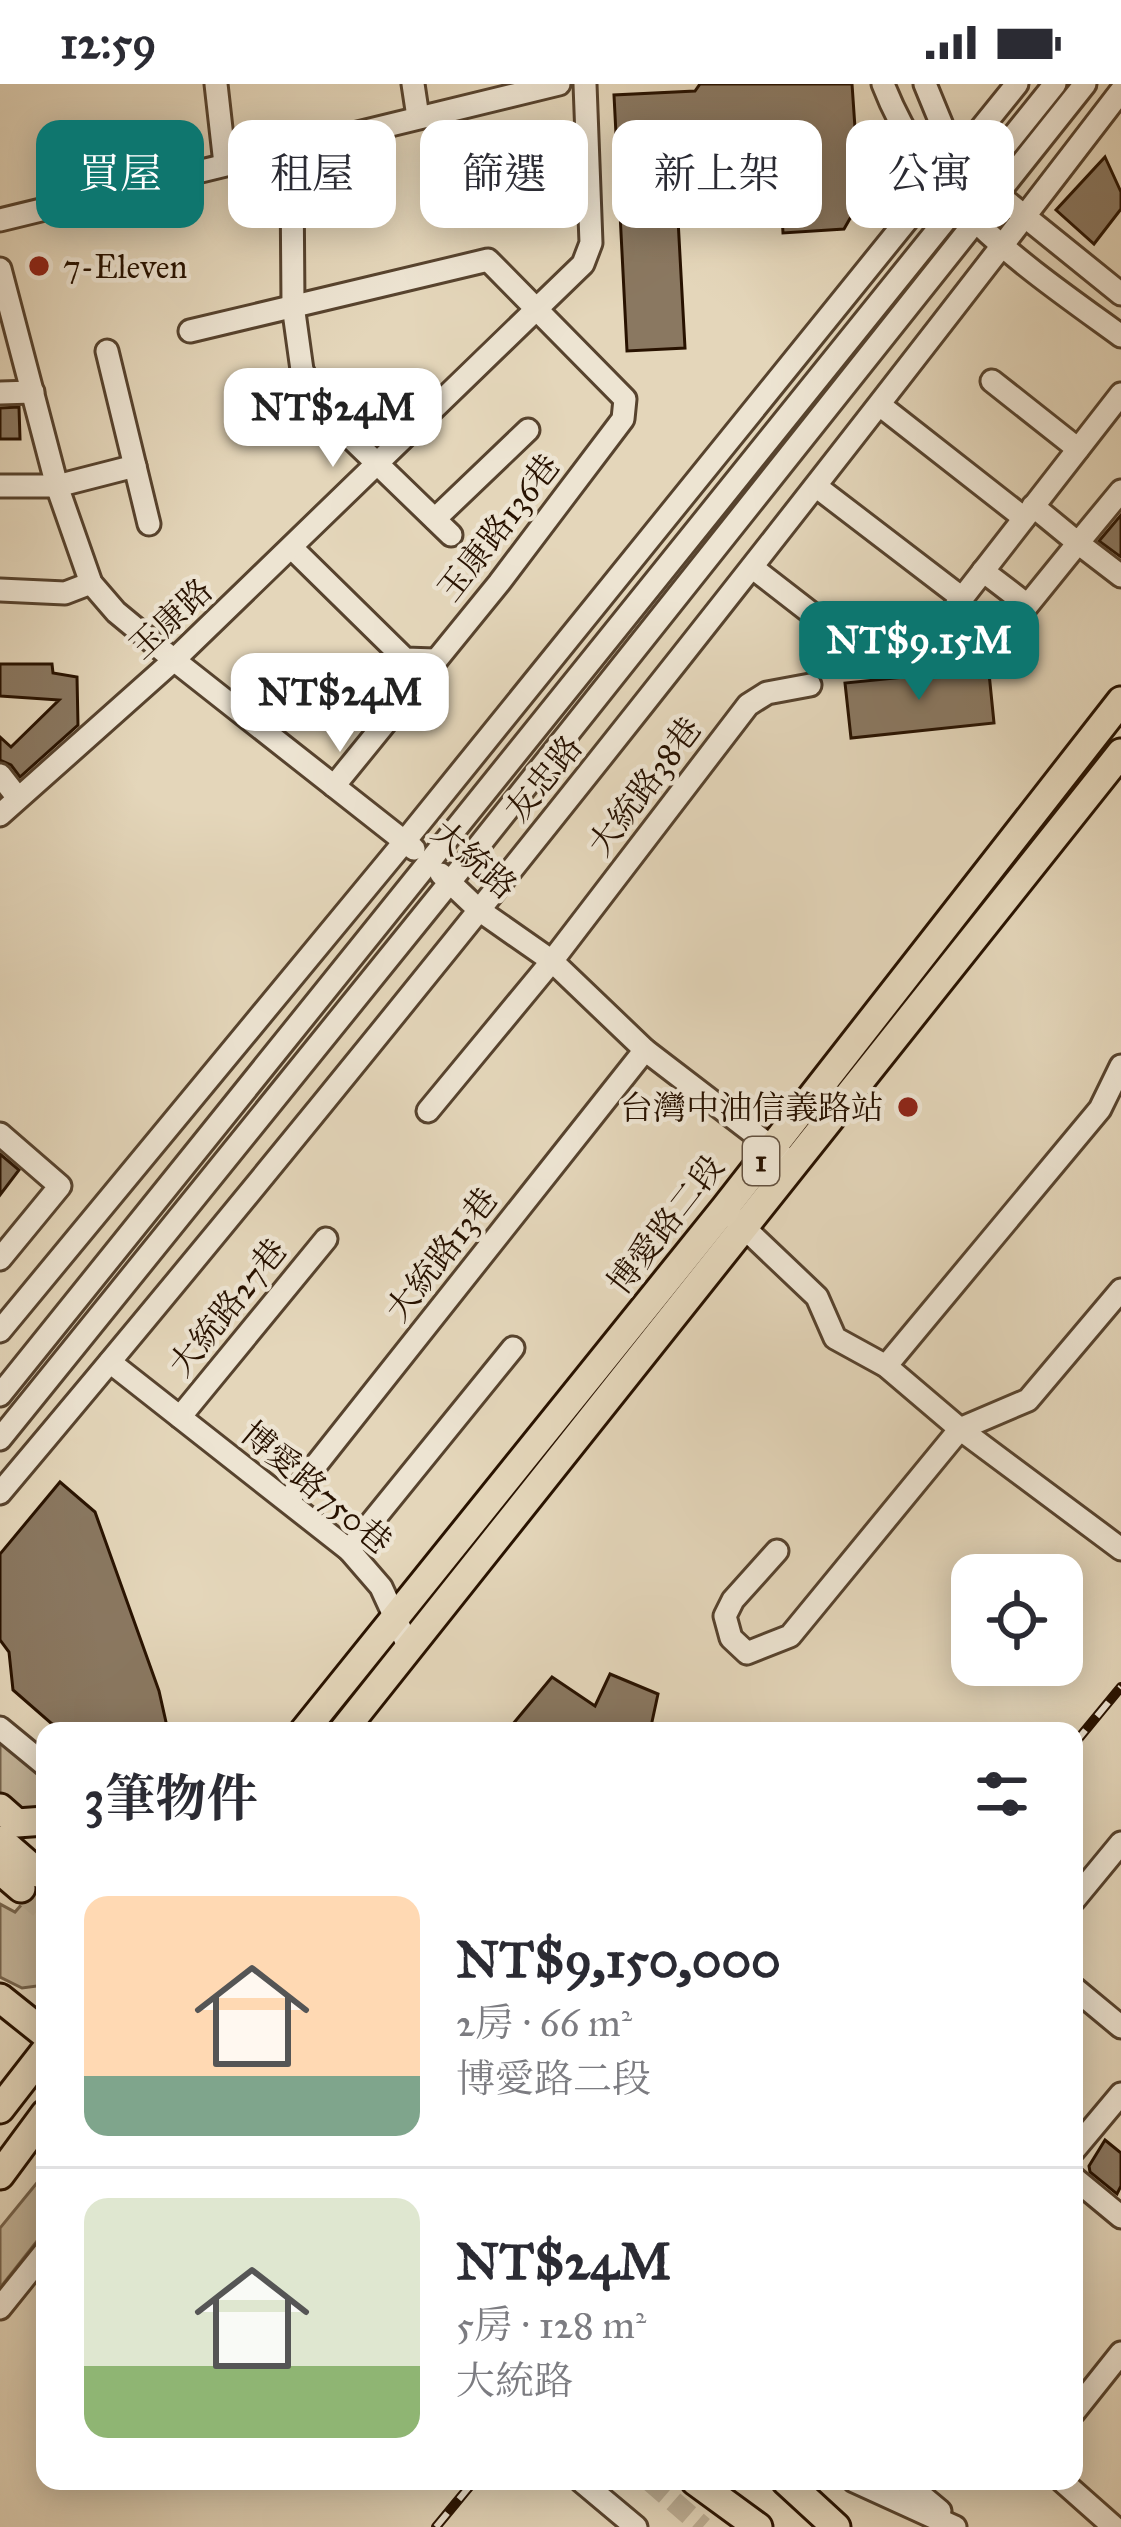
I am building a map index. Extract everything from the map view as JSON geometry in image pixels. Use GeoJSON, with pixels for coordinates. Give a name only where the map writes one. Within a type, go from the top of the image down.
{"type":"FeatureCollection","features":[{"type":"Feature","properties":{"kind":"main road","name":"博愛路二段"},"geometry":{"type":"LineString","coordinates":[[350,1722],[410,1650],[1121,701]]}},
{"type":"Feature","properties":{"kind":"main road","name":"博愛路二段"},"geometry":{"type":"LineString","coordinates":[[782,1155],[1121,753]]}},
{"type":"Feature","properties":{"kind":"main road","name":"博愛路二段"},"geometry":{"type":"LineString","coordinates":[[311,1722],[734,1218]]}},
{"type":"Feature","properties":{"kind":"main road"},"geometry":{"type":"LineString","coordinates":[[16,1823],[20,1877]]}},
{"type":"Feature","properties":{"kind":"main road"},"geometry":{"type":"LineString","coordinates":[[1,2000],[36,2027]]}},
{"type":"Feature","properties":{"kind":"main road"},"geometry":{"type":"LineString","coordinates":[[0,2109],[36,2063]]}},
{"type":"Feature","properties":{"kind":"main road"},"geometry":{"type":"LineString","coordinates":[[0,2175],[36,2126]]}},
{"type":"Feature","properties":{"kind":"main road"},"geometry":{"type":"LineString","coordinates":[[707,2490],[758,2527]]}},
{"type":"Feature","properties":{"kind":"main road"},"geometry":{"type":"LineString","coordinates":[[737,2490],[779,2527]]}},
{"type":"Feature","properties":{"kind":"main road"},"geometry":{"type":"LineString","coordinates":[[780,2490],[825,2518]]}},
{"type":"Feature","properties":{"kind":"main road"},"geometry":{"type":"LineString","coordinates":[[795,2490],[825,2518]]}},
{"type":"Feature","properties":{"kind":"street"},"geometry":{"type":"LineString","coordinates":[[216,84],[225,164]]}},
{"type":"Feature","properties":{"kind":"street"},"geometry":{"type":"LineString","coordinates":[[413,84],[418,117]]}},
{"type":"Feature","properties":{"kind":"street"},"geometry":{"type":"LineString","coordinates":[[396,122],[559,84]]}},
{"type":"Feature","properties":{"kind":"street","name":"玉康路"},"geometry":{"type":"LineString","coordinates":[[0,815],[174,660],[583,264],[591,243],[585,84]]}},
{"type":"Feature","properties":{"kind":"street"},"geometry":{"type":"LineString","coordinates":[[884,84],[897,120]]}},
{"type":"Feature","properties":{"kind":"street"},"geometry":{"type":"LineString","coordinates":[[926,84],[940,120]]}},
{"type":"Feature","properties":{"kind":"street","name":"友忠路"},"geometry":{"type":"LineString","coordinates":[[987,120],[1017,84]]}},
{"type":"Feature","properties":{"kind":"street","name":"友忠路"},"geometry":{"type":"LineString","coordinates":[[1014,134],[1055,84]]}},
{"type":"Feature","properties":{"kind":"street","name":"友忠路"},"geometry":{"type":"LineString","coordinates":[[1014,174],[1085,84]]}},
{"type":"Feature","properties":{"kind":"street","name":"友忠路"},"geometry":{"type":"LineString","coordinates":[[0,1492],[753,568],[1121,91]]}},
{"type":"Feature","properties":{"kind":"street"},"geometry":{"type":"LineString","coordinates":[[0,220],[228,163]]}},
{"type":"Feature","properties":{"kind":"street"},"geometry":{"type":"LineString","coordinates":[[1014,209],[1121,294]]}},
{"type":"Feature","properties":{"kind":"street"},"geometry":{"type":"LineString","coordinates":[[292,228],[293,305],[302,370],[325,413],[443,527],[528,430]]}},
{"type":"Feature","properties":{"kind":"street","name":"友忠路"},"geometry":{"type":"LineString","coordinates":[[0,1331],[405,841],[897,228]]}},
{"type":"Feature","properties":{"kind":"street","name":"友忠路"},"geometry":{"type":"LineString","coordinates":[[0,1395],[938,228]]}},
{"type":"Feature","properties":{"kind":"street","name":"友忠路"},"geometry":{"type":"LineString","coordinates":[[0,1438],[450,883],[970,228]]}},
{"type":"Feature","properties":{"kind":"street"},"geometry":{"type":"LineString","coordinates":[[981,228],[1002,249],[1121,336]]}},
{"type":"Feature","properties":{"kind":"street"},"geometry":{"type":"LineString","coordinates":[[190,331],[488,260],[538,310]]}},
{"type":"Feature","properties":{"kind":"street","name":"大統路"},"geometry":{"type":"LineString","coordinates":[[0,269],[57,486],[91,583],[116,612],[405,841],[478,910],[552,961],[645,1050],[782,1155]]}},
{"type":"Feature","properties":{"kind":"street","name":"玉康路136巷"},"geometry":{"type":"LineString","coordinates":[[334,786],[499,583],[622,419],[625,399],[538,310]]}},
{"type":"Feature","properties":{"kind":"street"},"geometry":{"type":"LineString","coordinates":[[107,351],[149,524]]}},
{"type":"Feature","properties":{"kind":"street"},"geometry":{"type":"LineString","coordinates":[[992,381],[1078,449]]}},
{"type":"Feature","properties":{"kind":"street"},"geometry":{"type":"LineString","coordinates":[[0,393],[33,392]]}},
{"type":"Feature","properties":{"kind":"street"},"geometry":{"type":"LineString","coordinates":[[753,568],[878,665],[916,656],[1121,394]]}},
{"type":"Feature","properties":{"kind":"street"},"geometry":{"type":"LineString","coordinates":[[881,406],[1121,576]]}},
{"type":"Feature","properties":{"kind":"street"},"geometry":{"type":"LineString","coordinates":[[0,486],[57,486],[135,466]]}},
{"type":"Feature","properties":{"kind":"street"},"geometry":{"type":"LineString","coordinates":[[817,487],[962,598]]}},
{"type":"Feature","properties":{"kind":"street"},"geometry":{"type":"LineString","coordinates":[[984,658],[1121,491]]}},
{"type":"Feature","properties":{"kind":"street"},"geometry":{"type":"LineString","coordinates":[[292,548],[405,659],[435,660]]}},
{"type":"Feature","properties":{"kind":"street"},"geometry":{"type":"LineString","coordinates":[[983,571],[1026,604]]}},
{"type":"Feature","properties":{"kind":"street"},"geometry":{"type":"LineString","coordinates":[[0,590],[65,593],[91,583]]}},
{"type":"Feature","properties":{"kind":"street","name":"大統路38巷"},"geometry":{"type":"LineString","coordinates":[[552,961],[748,705],[767,693],[810,685]]}},
{"type":"Feature","properties":{"kind":"street"},"geometry":{"type":"LineString","coordinates":[[0,775],[18,798]]}},
{"type":"Feature","properties":{"kind":"street"},"geometry":{"type":"LineString","coordinates":[[428,1111],[552,961]]}},
{"type":"Feature","properties":{"kind":"street","name":"大統路13巷"},"geometry":{"type":"LineString","coordinates":[[289,1499],[645,1050]]}},
{"type":"Feature","properties":{"kind":"street"},"geometry":{"type":"LineString","coordinates":[[886,1366],[1100,1109],[1121,1066]]}},
{"type":"Feature","properties":{"kind":"street"},"geometry":{"type":"LineString","coordinates":[[0,1134],[61,1186],[0,1259]]}},
{"type":"Feature","properties":{"kind":"street"},"geometry":{"type":"LineString","coordinates":[[734,1218],[817,1297],[835,1338],[886,1366],[960,1429],[1121,1549]]}},
{"type":"Feature","properties":{"kind":"street","name":"大統路27巷"},"geometry":{"type":"LineString","coordinates":[[180,1417],[326,1238]]}},
{"type":"Feature","properties":{"kind":"street"},"geometry":{"type":"LineString","coordinates":[[777,1551],[733,1600],[725,1616],[731,1638],[747,1652],[790,1636],[960,1429],[1028,1400],[1121,1290]]}},
{"type":"Feature","properties":{"kind":"street"},"geometry":{"type":"LineString","coordinates":[[349,1550],[513,1348]]}},
{"type":"Feature","properties":{"kind":"street","name":"博愛路750巷"},"geometry":{"type":"LineString","coordinates":[[110,1361],[349,1550],[381,1587],[410,1650]]}},
{"type":"Feature","properties":{"kind":"street"},"geometry":{"type":"LineString","coordinates":[[0,1728],[36,1758]]}},
{"type":"Feature","properties":{"kind":"street"},"geometry":{"type":"LineString","coordinates":[[1083,1889],[1121,1843]]}},
{"type":"Feature","properties":{"kind":"street"},"geometry":{"type":"LineString","coordinates":[[1083,1995],[1121,2027]]}},
{"type":"Feature","properties":{"kind":"street"},"geometry":{"type":"LineString","coordinates":[[1083,2139],[1121,2094]]}},
{"type":"Feature","properties":{"kind":"street"},"geometry":{"type":"LineString","coordinates":[[1083,2185],[1121,2217]]}},
{"type":"Feature","properties":{"kind":"street"},"geometry":{"type":"LineString","coordinates":[[0,2308],[36,2263]]}},
{"type":"Feature","properties":{"kind":"street"},"geometry":{"type":"LineString","coordinates":[[1083,2401],[1121,2354]]}},
{"type":"Feature","properties":{"kind":"street"},"geometry":{"type":"LineString","coordinates":[[592,2490],[636,2527]]}},
{"type":"Feature","properties":{"kind":"street"},"geometry":{"type":"LineString","coordinates":[[874,2490],[957,2527]]}},
{"type":"Feature","properties":{"kind":"street"},"geometry":{"type":"LineString","coordinates":[[914,2490],[957,2527]]}},
{"type":"Feature","properties":{"kind":"street"},"geometry":{"type":"LineString","coordinates":[[1072,2490],[1114,2527]]}},
{"type":"Feature","properties":{"kind":"shaded area"},"geometry":{"type":"Polygon","coordinates":[[[0,1739],[36,1769],[36,1817],[21,1816],[0,1798],[0,1739]]]}},
{"type":"Feature","properties":{"kind":"shaded area"},"geometry":{"type":"Polygon","coordinates":[[[36,1888],[36,1986],[22,1988],[0,1977],[0,1904],[15,1912],[36,1888]]]}},
{"type":"Feature","properties":{"kind":"shaded area"},"geometry":{"type":"Polygon","coordinates":[[[36,2184],[36,2242],[0,2288],[0,2228],[36,2184]]]}},
{"type":"Feature","properties":{"kind":"building"},"geometry":{"type":"Polygon","coordinates":[[[700,84],[852,84],[854,120],[846,120],[844,229],[783,233],[783,228],[822,228],[822,120],[615,120],[614,95],[695,91],[700,84]]]}},
{"type":"Feature","properties":{"kind":"building"},"geometry":{"type":"Polygon","coordinates":[[[1105,157],[1121,192],[1121,209],[1094,244],[1056,210],[1105,157]]]}},
{"type":"Feature","properties":{"kind":"building"},"geometry":{"type":"Polygon","coordinates":[[[621,228],[678,228],[685,348],[627,351],[621,228]]]}},
{"type":"Feature","properties":{"kind":"building"},"geometry":{"type":"Polygon","coordinates":[[[19,407],[20,439],[0,439],[0,408],[19,407]]]}},
{"type":"Feature","properties":{"kind":"building"},"geometry":{"type":"Polygon","coordinates":[[[1121,515],[1121,557],[1099,541],[1121,515]]]}},
{"type":"Feature","properties":{"kind":"building"},"geometry":{"type":"Polygon","coordinates":[[[0,664],[52,664],[53,673],[77,677],[78,725],[20,777],[0,760],[0,737],[11,747],[59,700],[0,696],[0,664]]]}},
{"type":"Feature","properties":{"kind":"building"},"geometry":{"type":"Polygon","coordinates":[[[974,670],[989,673],[994,723],[851,738],[845,683],[974,670]]]}},
{"type":"Feature","properties":{"kind":"building"},"geometry":{"type":"Polygon","coordinates":[[[0,1154],[19,1170],[0,1195],[0,1154]]]}},
{"type":"Feature","properties":{"kind":"building"},"geometry":{"type":"Polygon","coordinates":[[[60,1482],[95,1512],[166,1722],[50,1722],[13,1690],[9,1652],[0,1640],[0,1554],[60,1482]]]}},
{"type":"Feature","properties":{"kind":"building"},"geometry":{"type":"Polygon","coordinates":[[[610,1674],[658,1694],[652,1722],[514,1722],[552,1677],[595,1706],[610,1674]]]}},
{"type":"Feature","properties":{"kind":"building"},"geometry":{"type":"Polygon","coordinates":[[[1105,2140],[1121,2153],[1117,2194],[1090,2172],[1105,2140]]]}},
{"type":"Feature","properties":{"kind":"tunnel"},"geometry":{"type":"LineString","coordinates":[[21,1888],[36,1900]]}},
{"type":"Feature","properties":{"kind":"tunnel"},"geometry":{"type":"LineString","coordinates":[[660,2490],[703,2527]]}},
{"type":"Feature","properties":{"kind":"railway"},"geometry":{"type":"LineString","coordinates":[[1083,1733],[1121,1687]]}},
{"type":"Feature","properties":{"kind":"railway"},"geometry":{"type":"LineString","coordinates":[[436,2527],[467,2490]]}},
{"type":"Feature","properties":{"kind":"place","name":"7-Eleven"},"geometry":{"type":"Point","coordinates":[39,266]}},
{"type":"Feature","properties":{"kind":"place","name":"台灣中油信義路站"},"geometry":{"type":"Point","coordinates":[908,1107]}}]}
